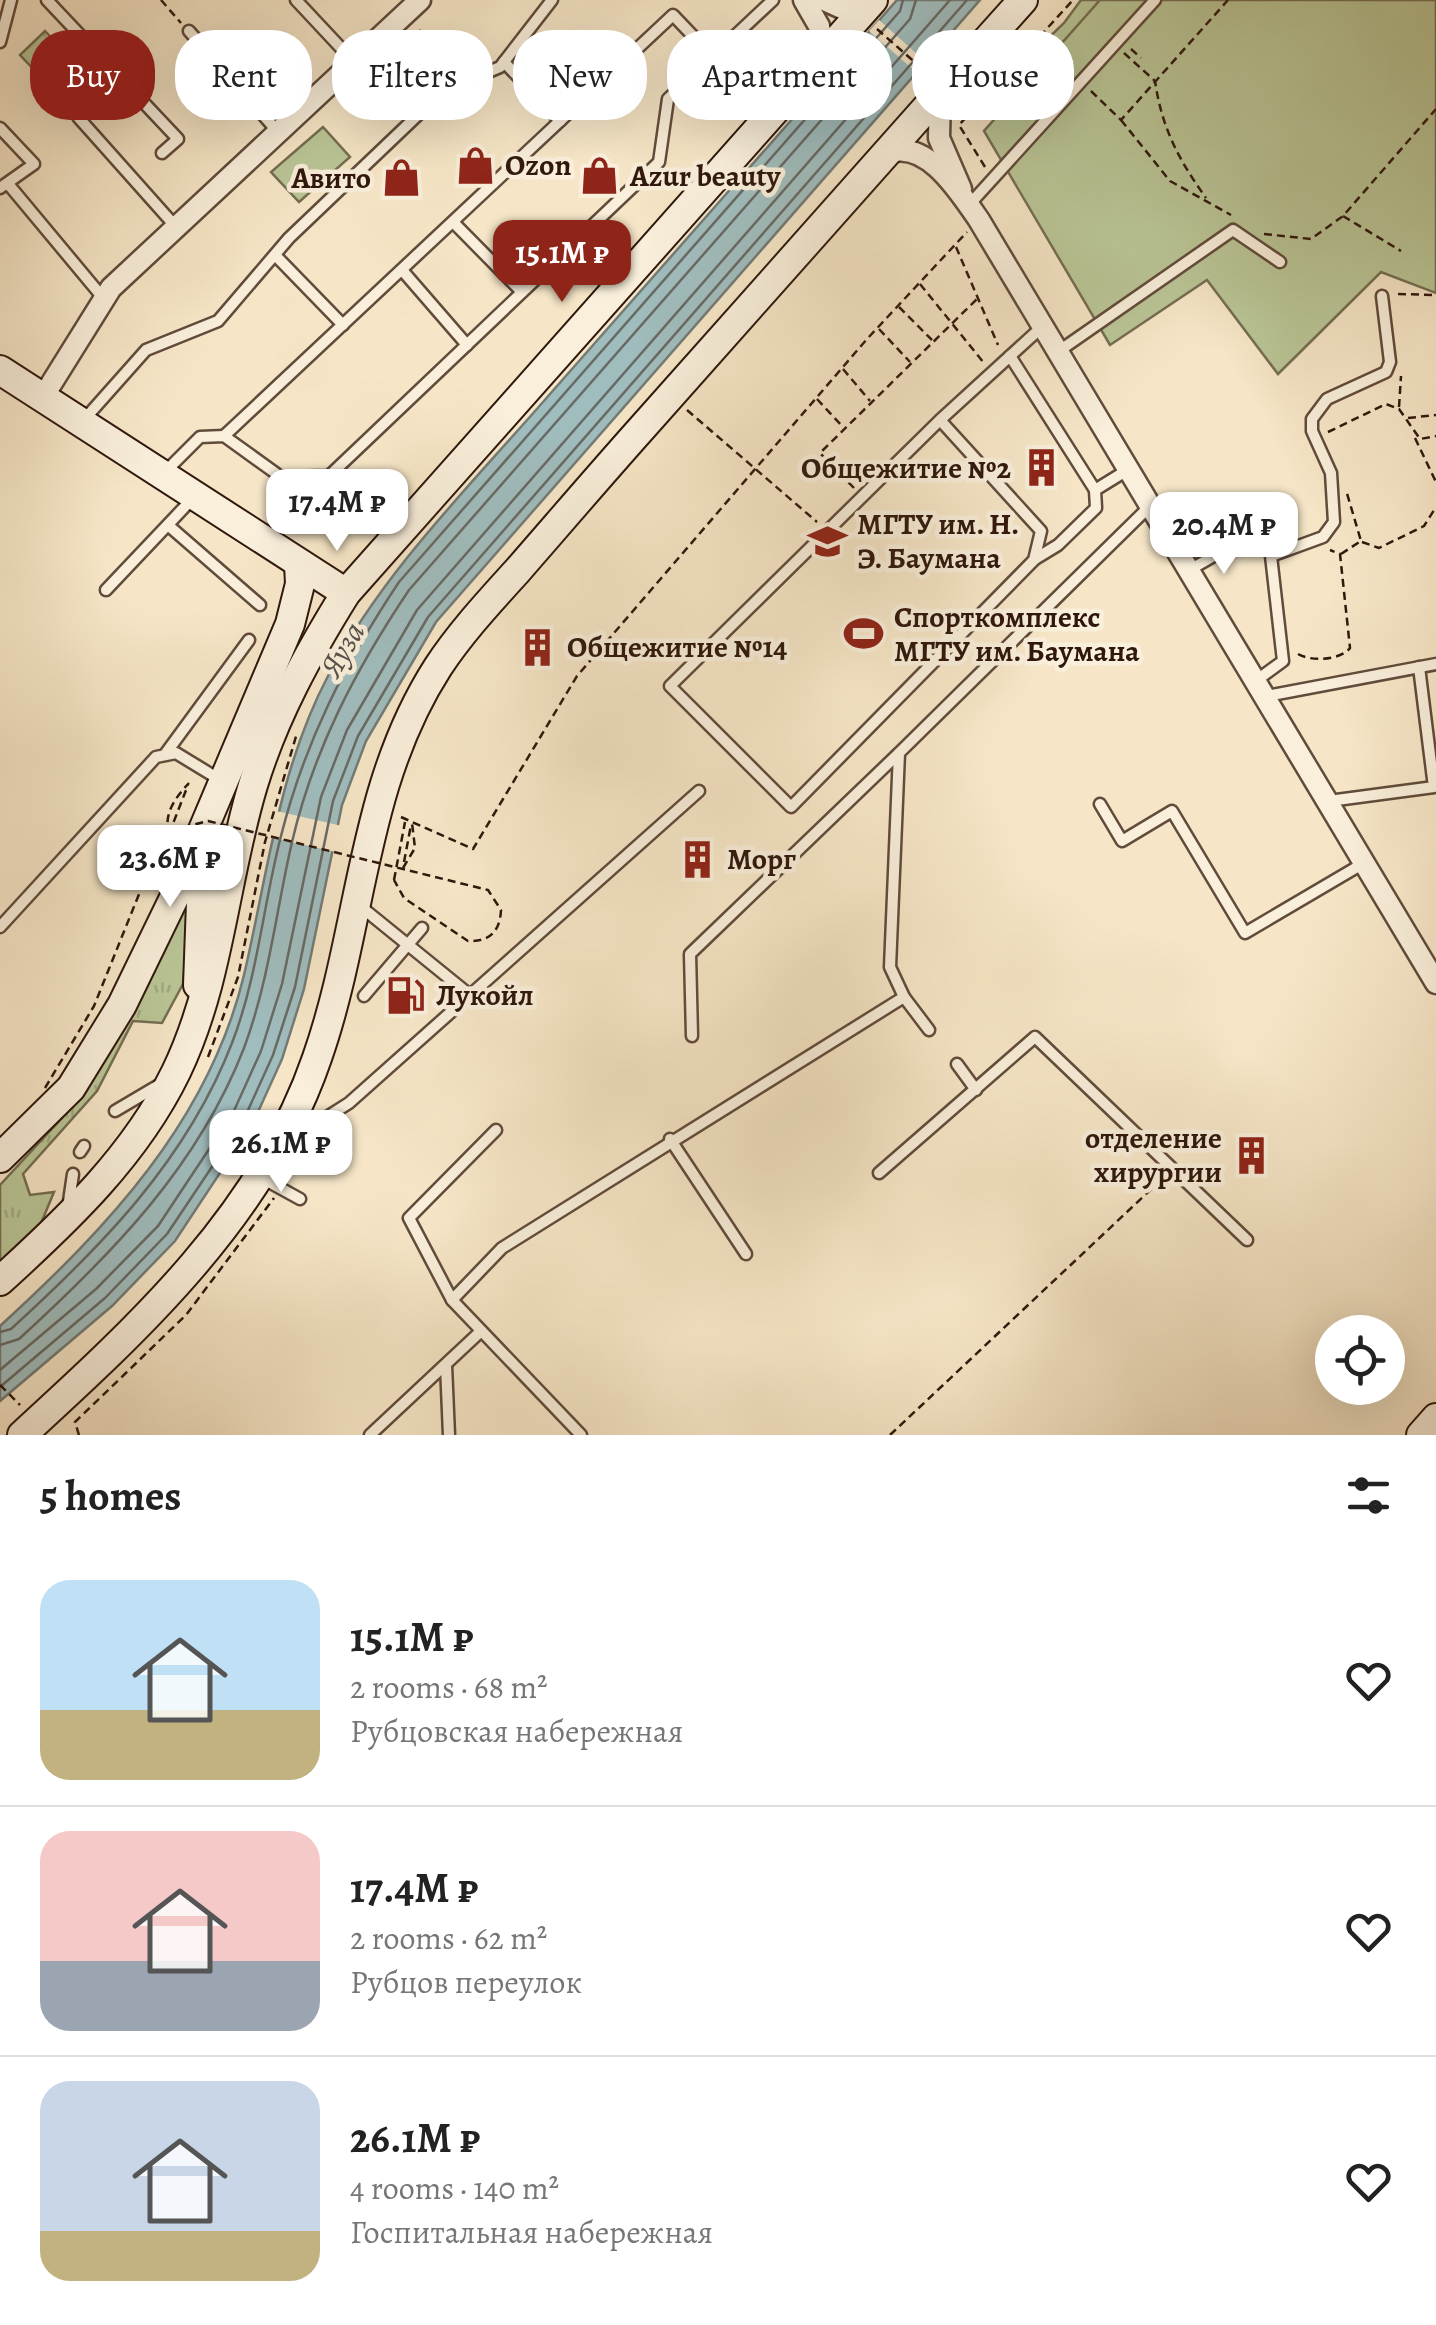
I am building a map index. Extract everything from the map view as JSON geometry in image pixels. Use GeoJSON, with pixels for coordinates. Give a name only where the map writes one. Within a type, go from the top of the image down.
{"type":"FeatureCollection","features":[{"type":"Feature","properties":{"kind":"main road"},"geometry":{"type":"LineString","coordinates":[[991,30],[1023,0]]}},
{"type":"Feature","properties":{"kind":"main road"},"geometry":{"type":"LineString","coordinates":[[850,30],[871,10]]}},
{"type":"Feature","properties":{"kind":"main road"},"geometry":{"type":"LineString","coordinates":[[12,1422],[55,1422],[197,1264],[275,1149],[316,1062],[341,978],[370,830],[394,754],[437,668],[468,627],[887,153],[912,116]]}},
{"type":"Feature","properties":{"kind":"main road"},"geometry":{"type":"LineString","coordinates":[[0,1281],[65,1222],[189,1071],[254,785],[294,682],[346,593],[766,120]]}},
{"type":"Feature","properties":{"kind":"main road"},"geometry":{"type":"LineString","coordinates":[[0,370],[346,593]]}},
{"type":"Feature","properties":{"kind":"main road"},"geometry":{"type":"LineString","coordinates":[[0,1158],[71,1088],[122,1005],[272,665],[294,609],[300,584],[299,564]]}},
{"type":"Feature","properties":{"kind":"main road"},"geometry":{"type":"LineString","coordinates":[[272,665],[329,620]]}},
{"type":"Feature","properties":{"kind":"main road"},"geometry":{"type":"LineString","coordinates":[[198,1020],[200,868],[217,795]]}},
{"type":"Feature","properties":{"kind":"main road"},"geometry":{"type":"LineString","coordinates":[[1421,1435],[1436,1418]]}},
{"type":"Feature","properties":{"kind":"street"},"geometry":{"type":"LineString","coordinates":[[388,30],[420,0]]}},
{"type":"Feature","properties":{"kind":"street"},"geometry":{"type":"LineString","coordinates":[[804,0],[820,30]]}},
{"type":"Feature","properties":{"kind":"street"},"geometry":{"type":"LineString","coordinates":[[824,0],[844,8],[871,10]]}},
{"type":"Feature","properties":{"kind":"street"},"geometry":{"type":"LineString","coordinates":[[43,398],[104,299],[332,82]]}},
{"type":"Feature","properties":{"kind":"street"},"geometry":{"type":"LineString","coordinates":[[937,120],[939,138],[967,203],[1060,351],[1436,983]]}},
{"type":"Feature","properties":{"kind":"street"},"geometry":{"type":"LineString","coordinates":[[887,153],[903,148],[919,152],[967,203]]}},
{"type":"Feature","properties":{"kind":"lane"},"geometry":{"type":"LineString","coordinates":[[0,42],[11,0]]}},
{"type":"Feature","properties":{"kind":"lane"},"geometry":{"type":"LineString","coordinates":[[46,0],[75,30]]}},
{"type":"Feature","properties":{"kind":"lane"},"geometry":{"type":"LineString","coordinates":[[296,0],[332,38]]}},
{"type":"Feature","properties":{"kind":"lane"},"geometry":{"type":"LineString","coordinates":[[493,69],[504,62],[552,0]]}},
{"type":"Feature","properties":{"kind":"lane"},"geometry":{"type":"LineString","coordinates":[[741,30],[774,0]]}},
{"type":"Feature","properties":{"kind":"lane"},"geometry":{"type":"LineString","coordinates":[[967,203],[1082,84],[1155,0]]}},
{"type":"Feature","properties":{"kind":"lane"},"geometry":{"type":"LineString","coordinates":[[224,436],[673,16],[686,30]]}},
{"type":"Feature","properties":{"kind":"lane"},"geometry":{"type":"LineString","coordinates":[[504,62],[560,121]]}},
{"type":"Feature","properties":{"kind":"lane"},"geometry":{"type":"LineString","coordinates":[[162,474],[200,437],[224,436],[281,477],[329,476],[660,162],[667,107]]}},
{"type":"Feature","properties":{"kind":"lane"},"geometry":{"type":"LineString","coordinates":[[155,114],[178,139],[162,153]]}},
{"type":"Feature","properties":{"kind":"lane"},"geometry":{"type":"LineString","coordinates":[[81,120],[176,227]]}},
{"type":"Feature","properties":{"kind":"lane"},"geometry":{"type":"LineString","coordinates":[[267,120],[278,132]]}},
{"type":"Feature","properties":{"kind":"lane"},"geometry":{"type":"LineString","coordinates":[[82,422],[146,350],[218,321],[274,255],[413,120]]}},
{"type":"Feature","properties":{"kind":"lane"},"geometry":{"type":"LineString","coordinates":[[0,128],[34,164],[4,187],[104,299]]}},
{"type":"Feature","properties":{"kind":"lane"},"geometry":{"type":"LineString","coordinates":[[453,222],[522,292]]}},
{"type":"Feature","properties":{"kind":"lane"},"geometry":{"type":"LineString","coordinates":[[1060,351],[1233,230],[1280,262]]}},
{"type":"Feature","properties":{"kind":"lane"},"geometry":{"type":"LineString","coordinates":[[274,255],[343,324]]}},
{"type":"Feature","properties":{"kind":"lane"},"geometry":{"type":"LineString","coordinates":[[402,270],[467,345]]}},
{"type":"Feature","properties":{"kind":"lane"},"geometry":{"type":"LineString","coordinates":[[1262,688],[1283,661],[1271,556],[1323,537],[1334,522],[1331,473],[1312,430],[1312,418],[1327,398],[1386,372],[1390,362],[1382,296]]}},
{"type":"Feature","properties":{"kind":"lane"},"geometry":{"type":"LineString","coordinates":[[1007,358],[1096,490],[1096,508],[1058,545],[1034,560],[791,807],[670,686],[940,420],[990,372],[1044,325]]}},
{"type":"Feature","properties":{"kind":"lane"},"geometry":{"type":"LineString","coordinates":[[940,420],[1041,530],[1034,560]]}},
{"type":"Feature","properties":{"kind":"lane"},"geometry":{"type":"LineString","coordinates":[[1096,490],[1130,468]]}},
{"type":"Feature","properties":{"kind":"lane"},"geometry":{"type":"LineString","coordinates":[[106,590],[195,496]]}},
{"type":"Feature","properties":{"kind":"lane"},"geometry":{"type":"LineString","coordinates":[[692,1036],[690,954],[1151,504]]}},
{"type":"Feature","properties":{"kind":"lane"},"geometry":{"type":"LineString","coordinates":[[168,526],[260,605]]}},
{"type":"Feature","properties":{"kind":"lane"},"geometry":{"type":"LineString","coordinates":[[1190,569],[1219,553]]}},
{"type":"Feature","properties":{"kind":"lane"},"geometry":{"type":"LineString","coordinates":[[166,753],[249,640]]}},
{"type":"Feature","properties":{"kind":"lane"},"geometry":{"type":"LineString","coordinates":[[1262,688],[1436,664]]}},
{"type":"Feature","properties":{"kind":"lane"},"geometry":{"type":"LineString","coordinates":[[1328,800],[1434,787],[1419,667]]}},
{"type":"Feature","properties":{"kind":"lane"},"geometry":{"type":"LineString","coordinates":[[0,928],[156,756],[176,753],[217,795]]}},
{"type":"Feature","properties":{"kind":"lane"},"geometry":{"type":"LineString","coordinates":[[899,753],[890,967],[904,998],[929,1030]]}},
{"type":"Feature","properties":{"kind":"lane"},"geometry":{"type":"LineString","coordinates":[[275,1149],[349,1104],[700,790]]}},
{"type":"Feature","properties":{"kind":"lane"},"geometry":{"type":"LineString","coordinates":[[1100,804],[1122,841],[1172,811],[1245,933],[1365,862]]}},
{"type":"Feature","properties":{"kind":"lane"},"geometry":{"type":"LineString","coordinates":[[355,903],[472,996]]}},
{"type":"Feature","properties":{"kind":"lane"},"geometry":{"type":"LineString","coordinates":[[364,996],[422,928]]}},
{"type":"Feature","properties":{"kind":"lane"},"geometry":{"type":"LineString","coordinates":[[452,1300],[502,1248],[904,998]]}},
{"type":"Feature","properties":{"kind":"lane"},"geometry":{"type":"LineString","coordinates":[[880,1172],[1034,1037],[1248,1240]]}},
{"type":"Feature","properties":{"kind":"lane"},"geometry":{"type":"LineString","coordinates":[[957,1064],[976,1090]]}},
{"type":"Feature","properties":{"kind":"lane"},"geometry":{"type":"LineString","coordinates":[[115,1111],[189,1071]]}},
{"type":"Feature","properties":{"kind":"lane"},"geometry":{"type":"LineString","coordinates":[[496,1130],[409,1218],[452,1300],[581,1435]]}},
{"type":"Feature","properties":{"kind":"lane"},"geometry":{"type":"LineString","coordinates":[[670,1140],[746,1254]]}},
{"type":"Feature","properties":{"kind":"lane"},"geometry":{"type":"LineString","coordinates":[[65,1222],[73,1174]]}},
{"type":"Feature","properties":{"kind":"lane"},"geometry":{"type":"LineString","coordinates":[[259,1176],[300,1199]]}},
{"type":"Feature","properties":{"kind":"lane"},"geometry":{"type":"LineString","coordinates":[[370,1435],[480,1333]]}},
{"type":"Feature","properties":{"kind":"lane"},"geometry":{"type":"LineString","coordinates":[[446,1364],[448,1435]]}},
{"type":"Feature","properties":{"kind":"path"},"geometry":{"type":"LineString","coordinates":[[160,0],[188,30]]}},
{"type":"Feature","properties":{"kind":"path"},"geometry":{"type":"LineString","coordinates":[[993,178],[959,125],[1072,0]]}},
{"type":"Feature","properties":{"kind":"path"},"geometry":{"type":"LineString","coordinates":[[1121,120],[1228,0]]}},
{"type":"Feature","properties":{"kind":"path"},"geometry":{"type":"LineString","coordinates":[[871,10],[912,58]]}},
{"type":"Feature","properties":{"kind":"path"},"geometry":{"type":"LineString","coordinates":[[404,15],[419,30]]}},
{"type":"Feature","properties":{"kind":"path"},"geometry":{"type":"LineString","coordinates":[[1115,46],[1155,82],[1160,117],[1175,155],[1208,200]]}},
{"type":"Feature","properties":{"kind":"path"},"geometry":{"type":"LineString","coordinates":[[1082,84],[1121,120],[1170,180],[1234,217]]}},
{"type":"Feature","properties":{"kind":"path"},"geometry":{"type":"LineString","coordinates":[[1262,234],[1311,239],[1343,216],[1436,109]]}},
{"type":"Feature","properties":{"kind":"path"},"geometry":{"type":"LineString","coordinates":[[1343,216],[1401,251]]}},
{"type":"Feature","properties":{"kind":"path"},"geometry":{"type":"LineString","coordinates":[[392,807],[405,820],[474,849],[577,676],[842,368],[968,231]]}},
{"type":"Feature","properties":{"kind":"path"},"geometry":{"type":"LineString","coordinates":[[955,244],[1007,358]]}},
{"type":"Feature","properties":{"kind":"path"},"geometry":{"type":"LineString","coordinates":[[919,283],[954,321],[990,372]]}},
{"type":"Feature","properties":{"kind":"path"},"geometry":{"type":"LineString","coordinates":[[1382,296],[1411,292],[1436,295]]}},
{"type":"Feature","properties":{"kind":"path"},"geometry":{"type":"LineString","coordinates":[[862,497],[820,454],[978,298]]}},
{"type":"Feature","properties":{"kind":"path"},"geometry":{"type":"LineString","coordinates":[[898,306],[933,340]]}},
{"type":"Feature","properties":{"kind":"path"},"geometry":{"type":"LineString","coordinates":[[878,328],[910,362]]}},
{"type":"Feature","properties":{"kind":"path"},"geometry":{"type":"LineString","coordinates":[[842,368],[871,402]]}},
{"type":"Feature","properties":{"kind":"path"},"geometry":{"type":"LineString","coordinates":[[816,398],[844,429]]}},
{"type":"Feature","properties":{"kind":"path"},"geometry":{"type":"LineString","coordinates":[[1326,443],[1331,427],[1386,404],[1399,409],[1436,482]]}},
{"type":"Feature","properties":{"kind":"path"},"geometry":{"type":"LineString","coordinates":[[686,409],[827,531]]}},
{"type":"Feature","properties":{"kind":"path"},"geometry":{"type":"LineString","coordinates":[[1404,419],[1436,415]]}},
{"type":"Feature","properties":{"kind":"path"},"geometry":{"type":"LineString","coordinates":[[1414,435],[1420,439],[1436,436]]}},
{"type":"Feature","properties":{"kind":"path"},"geometry":{"type":"LineString","coordinates":[[1344,484],[1361,541]]}},
{"type":"Feature","properties":{"kind":"path"},"geometry":{"type":"LineString","coordinates":[[1361,541],[1379,548],[1424,526],[1436,506]]}},
{"type":"Feature","properties":{"kind":"path"},"geometry":{"type":"LineString","coordinates":[[1340,554],[1361,541]]}},
{"type":"Feature","properties":{"kind":"path"},"geometry":{"type":"LineString","coordinates":[[1332,550],[1340,554]]}},
{"type":"Feature","properties":{"kind":"path"},"geometry":{"type":"LineString","coordinates":[[1294,649],[1306,658],[1346,654],[1350,648],[1340,554]]}},
{"type":"Feature","properties":{"kind":"path"},"geometry":{"type":"LineString","coordinates":[[189,1071],[217,1041],[238,977],[265,842],[301,723]]}},
{"type":"Feature","properties":{"kind":"path"},"geometry":{"type":"LineString","coordinates":[[45,1088],[94,1006],[158,847],[168,835],[189,783],[176,797],[166,822],[168,835]]}},
{"type":"Feature","properties":{"kind":"path"},"geometry":{"type":"LineString","coordinates":[[168,835],[187,824],[208,821],[403,868],[494,894],[501,910],[496,930],[488,939],[468,941],[404,898],[394,880],[405,820]]}},
{"type":"Feature","properties":{"kind":"path"},"geometry":{"type":"LineString","coordinates":[[403,868],[412,823]]}},
{"type":"Feature","properties":{"kind":"path"},"geometry":{"type":"LineString","coordinates":[[890,1435],[1172,1168]]}},
{"type":"Feature","properties":{"kind":"path"},"geometry":{"type":"LineString","coordinates":[[0,1386],[12,1422]]}},
{"type":"Feature","properties":{"kind":"green space"},"geometry":{"type":"Polygon","coordinates":[[[1081,0],[1137,0],[1074,42],[1074,30],[1057,30],[1081,0]]]}},
{"type":"Feature","properties":{"kind":"green space"},"geometry":{"type":"Polygon","coordinates":[[[1100,0],[1436,0],[1436,293],[1381,272],[1278,374],[1207,280],[1110,345],[984,131],[994,120],[1074,120],[1073,30],[1100,0]]]}},
{"type":"Feature","properties":{"kind":"green space"},"geometry":{"type":"Polygon","coordinates":[[[30,45],[30,66],[20,55],[30,45]]]}},
{"type":"Feature","properties":{"kind":"green space"},"geometry":{"type":"Polygon","coordinates":[[[323,127],[350,157],[299,202],[271,172],[323,127]]]}},
{"type":"Feature","properties":{"kind":"green space"},"geometry":{"type":"Polygon","coordinates":[[[193,880],[183,984],[162,1023],[133,1021],[97,1091],[23,1174],[30,1195],[54,1192],[39,1228],[0,1264],[0,1185],[74,1105],[193,880]]]}},
{"type":"Feature","properties":{"kind":"water"},"geometry":{"type":"Polygon","coordinates":[[[897,0],[980,0],[954,30],[912,30],[912,78],[892,101],[892,30],[871,30],[897,0]]]}},
{"type":"Feature","properties":{"kind":"water"},"geometry":{"type":"Polygon","coordinates":[[[791,120],[875,120],[436,622],[366,741],[342,805],[304,989],[282,1059],[253,1123],[175,1241],[112,1306],[0,1401],[0,1326],[115,1210],[180,1124],[206,1078],[228,1028],[244,975],[276,823],[311,712],[350,637],[431,529],[791,120]]]}},
{"type":"Feature","properties":{"kind":"pier"},"geometry":{"type":"Polygon","coordinates":[[[879,20],[890,30],[870,30],[879,20]]]}},
{"type":"Feature","properties":{"kind":"pier"},"geometry":{"type":"Polygon","coordinates":[[[892,32],[912,49],[912,69],[892,51],[892,32]]]}},
{"type":"Feature","properties":{"kind":"pier"},"geometry":{"type":"Polygon","coordinates":[[[272,810],[342,826],[336,852],[265,836],[272,810]]]}},
{"type":"Feature","properties":{"kind":"place","name":"Ozon"},"geometry":{"type":"Point","coordinates":[475,165]}},
{"type":"Feature","properties":{"kind":"place","name":"Azur beauty"},"geometry":{"type":"Point","coordinates":[600,176]}},
{"type":"Feature","properties":{"kind":"place","name":"Авито"},"geometry":{"type":"Point","coordinates":[401,178]}},
{"type":"Feature","properties":{"kind":"place","name":"Общежитие №2"},"geometry":{"type":"Point","coordinates":[1041,468]}},
{"type":"Feature","properties":{"kind":"place","name":"МГТУ им. Н. Э. Баумана"},"geometry":{"type":"Point","coordinates":[827,541]}},
{"type":"Feature","properties":{"kind":"place","name":"Спорткомплекс МГТУ им. Баумана"},"geometry":{"type":"Point","coordinates":[864,634]}},
{"type":"Feature","properties":{"kind":"place","name":"Общежитие №14"},"geometry":{"type":"Point","coordinates":[537,647]}},
{"type":"Feature","properties":{"kind":"place","name":"Морг"},"geometry":{"type":"Point","coordinates":[697,859]}},
{"type":"Feature","properties":{"kind":"place","name":"Лукойл"},"geometry":{"type":"Point","coordinates":[406,995]}},
{"type":"Feature","properties":{"kind":"place","name":"отделение хирургии"},"geometry":{"type":"Point","coordinates":[1252,1155]}},
{"type":"Feature","properties":{"kind":"water label","name":"Яуза"},"geometry":{"type":"Point","coordinates":[342,649]}}]}
